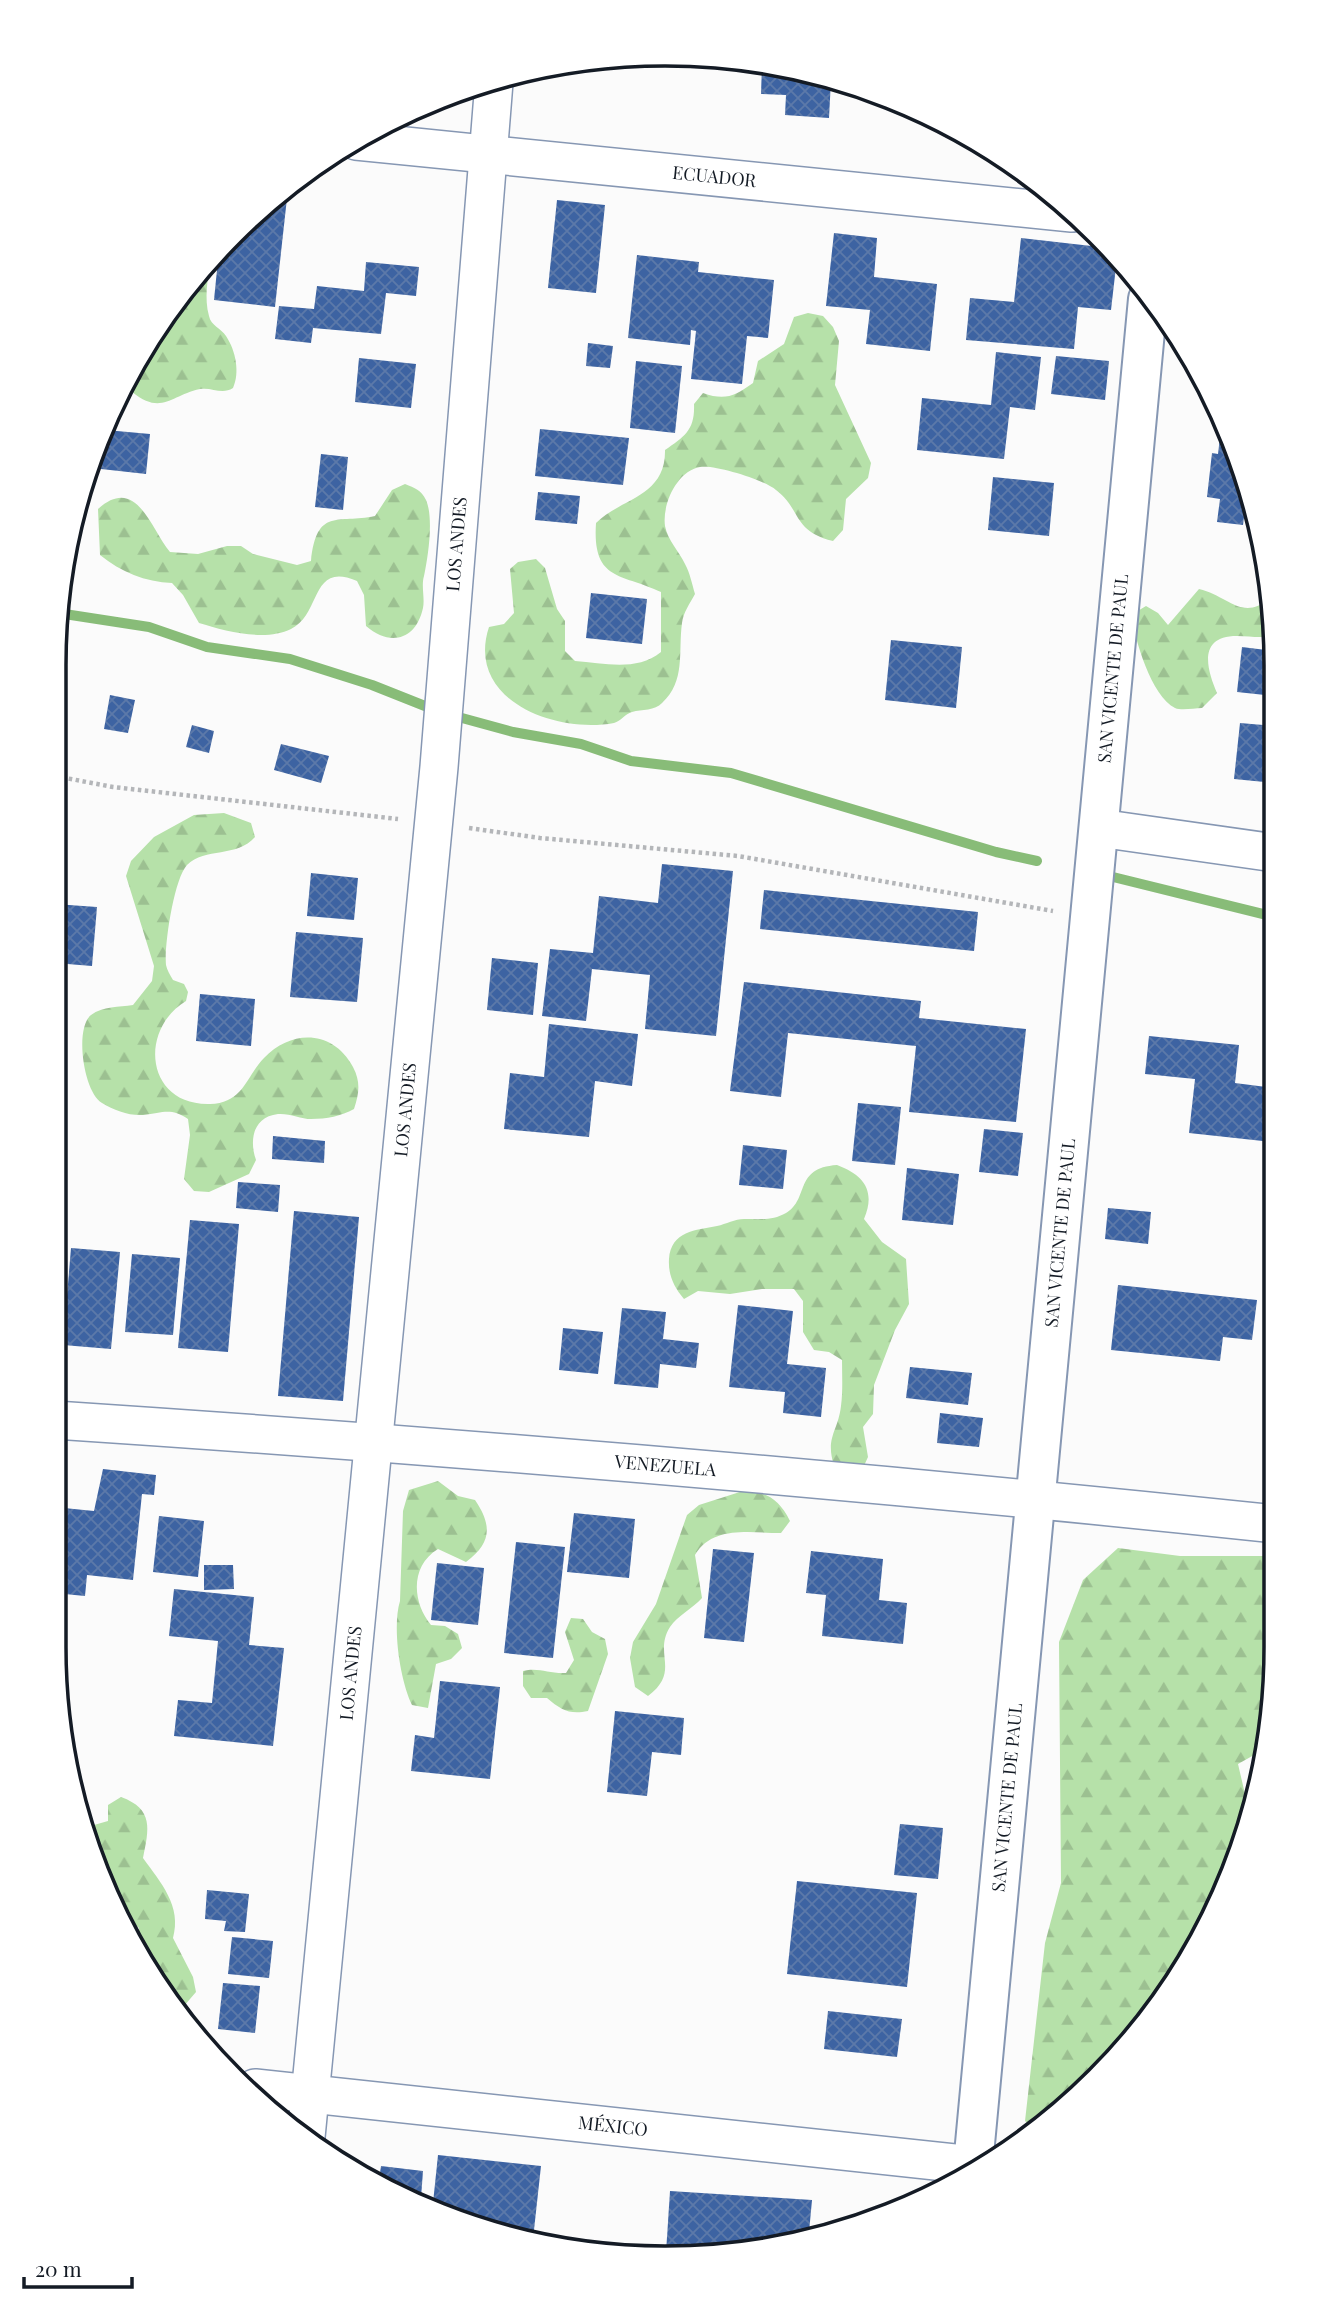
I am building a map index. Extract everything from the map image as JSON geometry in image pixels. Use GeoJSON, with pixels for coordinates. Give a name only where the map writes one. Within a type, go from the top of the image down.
{"type":"FeatureCollection","features":[{"type":"Feature","properties":{"kind":"street","name":"LOS ANDES"},"geometry":{"type":"LineString","coordinates":[[307,2126],[434,823],[493,92]]}},
{"type":"Feature","properties":{"kind":"street","name":"ECUADOR"},"geometry":{"type":"LineString","coordinates":[[374,143],[1054,210]]}},
{"type":"Feature","properties":{"kind":"street","name":"SAN VICENTE DE PAUL"},"geometry":{"type":"LineString","coordinates":[[973,2160],[1147,309]]}},
{"type":"Feature","properties":{"kind":"street"},"geometry":{"type":"LineString","coordinates":[[1099,828],[1264,851]]}},
{"type":"Feature","properties":{"kind":"street","name":"VENEZUELA"},"geometry":{"type":"LineString","coordinates":[[66,1421],[374,1441],[1036,1499],[1264,1523]]}},
{"type":"Feature","properties":{"kind":"street","name":"MÉXICO"},"geometry":{"type":"LineString","coordinates":[[262,2089],[966,2164]]}},
{"type":"Feature","properties":{"kind":"path"},"geometry":{"type":"LineString","coordinates":[[66,778],[113,787],[434,823],[540,838],[738,856],[1090,917]]}},
{"type":"Feature","properties":{"kind":"green space"},"geometry":{"type":"Polygon","coordinates":[[[208,279],[207,302],[210,319],[224,333],[236,362],[233,388],[225,391],[200,389],[159,403],[142,399],[133,392],[147,366],[167,333],[208,279]]]}},
{"type":"Feature","properties":{"kind":"green space"},"geometry":{"type":"Polygon","coordinates":[[[808,313],[823,316],[833,327],[839,341],[835,385],[871,463],[868,478],[846,499],[843,530],[833,541],[820,537],[804,526],[790,505],[770,486],[727,470],[700,467],[692,470],[684,475],[673,490],[665,517],[666,531],[687,567],[695,594],[683,619],[680,666],[670,694],[656,707],[632,712],[614,723],[591,725],[542,717],[520,706],[502,692],[490,674],[485,653],[489,627],[504,624],[514,613],[510,569],[518,562],[536,559],[545,568],[557,609],[565,621],[565,651],[575,661],[630,664],[641,662],[661,652],[661,592],[622,577],[605,566],[599,556],[596,542],[596,523],[640,495],[658,478],[665,450],[678,441],[691,426],[694,404],[703,393],[718,397],[730,396],[753,383],[758,361],[784,344],[794,317],[808,313]]]}},
{"type":"Feature","properties":{"kind":"green space"},"geometry":{"type":"Polygon","coordinates":[[[405,484],[417,490],[426,500],[430,527],[423,580],[423,608],[415,627],[401,637],[384,637],[366,626],[364,595],[357,581],[342,577],[331,578],[324,583],[301,622],[291,629],[269,635],[245,634],[199,623],[183,595],[172,583],[152,581],[134,575],[100,555],[98,509],[112,500],[123,498],[133,501],[142,509],[170,552],[198,554],[227,546],[241,546],[253,554],[297,565],[311,561],[318,532],[324,525],[331,521],[375,516],[392,490],[405,484]]]}},
{"type":"Feature","properties":{"kind":"green space"},"geometry":{"type":"Polygon","coordinates":[[[1199,589],[1243,608],[1261,604],[1263,637],[1237,636],[1216,642],[1210,648],[1208,665],[1217,693],[1202,708],[1178,709],[1166,702],[1152,680],[1140,652],[1131,615],[1146,606],[1158,613],[1168,625],[1199,589]]]}},
{"type":"Feature","properties":{"kind":"green space"},"geometry":{"type":"Polygon","coordinates":[[[224,813],[251,823],[255,837],[239,848],[194,859],[182,873],[171,913],[166,965],[173,980],[184,984],[188,992],[186,1001],[171,1014],[160,1030],[156,1064],[162,1080],[172,1093],[189,1101],[210,1104],[221,1102],[237,1094],[258,1065],[275,1049],[299,1038],[312,1038],[335,1046],[345,1055],[356,1072],[358,1088],[354,1109],[339,1115],[311,1119],[278,1114],[263,1120],[253,1137],[256,1160],[249,1174],[209,1192],[194,1191],[184,1179],[190,1135],[188,1119],[171,1112],[132,1115],[102,1103],[90,1087],[82,1046],[86,1022],[91,1015],[106,1008],[133,1005],[152,981],[154,966],[126,876],[131,861],[154,837],[194,815],[224,813]]]}},
{"type":"Feature","properties":{"kind":"green space"},"geometry":{"type":"Polygon","coordinates":[[[837,1165],[861,1179],[869,1200],[864,1219],[882,1242],[906,1259],[909,1304],[895,1330],[874,1385],[873,1414],[863,1427],[868,1457],[862,1470],[834,1466],[831,1441],[841,1406],[842,1360],[829,1352],[814,1350],[803,1332],[803,1301],[794,1289],[762,1289],[730,1294],[698,1291],[684,1299],[672,1280],[669,1265],[674,1243],[686,1233],[737,1220],[781,1216],[793,1207],[814,1172],[823,1167],[837,1165]]]}},
{"type":"Feature","properties":{"kind":"green space"},"geometry":{"type":"Polygon","coordinates":[[[438,1481],[458,1496],[475,1500],[481,1509],[487,1533],[481,1548],[466,1562],[438,1549],[429,1556],[418,1574],[417,1595],[425,1616],[431,1625],[445,1626],[458,1634],[462,1648],[451,1659],[436,1664],[428,1708],[412,1705],[404,1682],[397,1625],[403,1511],[409,1490],[438,1481]]]}},
{"type":"Feature","properties":{"kind":"green space"},"geometry":{"type":"Polygon","coordinates":[[[743,1491],[771,1498],[790,1521],[781,1533],[733,1533],[712,1539],[703,1545],[695,1555],[702,1598],[670,1627],[664,1646],[663,1678],[648,1696],[635,1687],[630,1658],[633,1642],[656,1604],[687,1515],[699,1505],[743,1491]]]}},
{"type":"Feature","properties":{"kind":"green space"},"geometry":{"type":"Polygon","coordinates":[[[1118,1548],[1180,1556],[1264,1556],[1263,1686],[1254,1755],[1238,1764],[1246,1795],[1244,1802],[1233,1839],[1203,1911],[1164,1979],[1141,2011],[1089,2070],[1028,2124],[1025,2121],[1045,1943],[1061,1883],[1059,1642],[1083,1580],[1118,1548]]]}},
{"type":"Feature","properties":{"kind":"green space"},"geometry":{"type":"Polygon","coordinates":[[[571,1618],[583,1619],[592,1632],[605,1639],[608,1654],[588,1711],[582,1712],[566,1710],[547,1698],[531,1698],[523,1686],[523,1671],[566,1673],[574,1660],[565,1632],[571,1618]]]}},
{"type":"Feature","properties":{"kind":"green space"},"geometry":{"type":"Polygon","coordinates":[[[121,1797],[139,1808],[147,1821],[143,1858],[168,1895],[175,1916],[173,1938],[193,1977],[196,1992],[185,2004],[147,1946],[112,1876],[94,1825],[108,1821],[108,1805],[121,1797]]]}},
{"type":"Feature","properties":{"kind":"building"},"geometry":{"type":"Polygon","coordinates":[[[762,75],[830,90],[829,118],[785,115],[786,95],[761,94],[762,75]]]}},
{"type":"Feature","properties":{"kind":"building"},"geometry":{"type":"Polygon","coordinates":[[[557,200],[605,205],[596,293],[548,288],[557,200]]]}},
{"type":"Feature","properties":{"kind":"building"},"geometry":{"type":"Polygon","coordinates":[[[287,202],[275,307],[214,300],[217,269],[287,202]]]}},
{"type":"Feature","properties":{"kind":"building"},"geometry":{"type":"Polygon","coordinates":[[[834,233],[877,238],[874,277],[937,284],[930,351],[866,344],[870,310],[826,306],[834,233]]]}},
{"type":"Feature","properties":{"kind":"building"},"geometry":{"type":"Polygon","coordinates":[[[1021,238],[1093,246],[1116,271],[1111,310],[1078,307],[1074,349],[966,340],[970,298],[1014,302],[1021,238]]]}},
{"type":"Feature","properties":{"kind":"building"},"geometry":{"type":"Polygon","coordinates":[[[637,255],[699,262],[698,272],[774,280],[768,338],[747,336],[742,384],[691,379],[696,331],[691,330],[690,345],[628,338],[637,255]]]}},
{"type":"Feature","properties":{"kind":"building"},"geometry":{"type":"Polygon","coordinates":[[[366,262],[419,267],[416,296],[386,293],[381,334],[313,328],[311,343],[275,339],[279,306],[314,309],[317,286],[364,291],[366,262]]]}},
{"type":"Feature","properties":{"kind":"building"},"geometry":{"type":"Polygon","coordinates":[[[588,343],[613,346],[610,368],[586,366],[588,343]]]}},
{"type":"Feature","properties":{"kind":"building"},"geometry":{"type":"Polygon","coordinates":[[[996,352],[1041,357],[1035,410],[1010,407],[1004,459],[917,450],[922,398],[991,405],[996,352]]]}},
{"type":"Feature","properties":{"kind":"building"},"geometry":{"type":"Polygon","coordinates":[[[1056,356],[1109,361],[1105,400],[1051,394],[1056,356]]]}},
{"type":"Feature","properties":{"kind":"building"},"geometry":{"type":"Polygon","coordinates":[[[359,358],[416,364],[411,408],[355,402],[359,358]]]}},
{"type":"Feature","properties":{"kind":"building"},"geometry":{"type":"Polygon","coordinates":[[[636,361],[682,366],[675,433],[630,428],[636,361]]]}},
{"type":"Feature","properties":{"kind":"building"},"geometry":{"type":"Polygon","coordinates":[[[540,429],[629,438],[623,485],[535,476],[540,429]]]}},
{"type":"Feature","properties":{"kind":"building"},"geometry":{"type":"Polygon","coordinates":[[[114,431],[150,434],[146,474],[101,469],[114,431]]]}},
{"type":"Feature","properties":{"kind":"building"},"geometry":{"type":"Polygon","coordinates":[[[1220,438],[1244,510],[1243,525],[1217,522],[1220,499],[1207,497],[1212,453],[1218,454],[1220,438]]]}},
{"type":"Feature","properties":{"kind":"building"},"geometry":{"type":"Polygon","coordinates":[[[321,454],[348,457],[343,510],[315,507],[321,454]]]}},
{"type":"Feature","properties":{"kind":"building"},"geometry":{"type":"Polygon","coordinates":[[[993,477],[1054,483],[1049,536],[988,530],[993,477]]]}},
{"type":"Feature","properties":{"kind":"building"},"geometry":{"type":"Polygon","coordinates":[[[538,492],[580,496],[577,524],[535,520],[538,492]]]}},
{"type":"Feature","properties":{"kind":"building"},"geometry":{"type":"Polygon","coordinates":[[[591,593],[647,599],[642,644],[586,638],[591,593]]]}},
{"type":"Feature","properties":{"kind":"building"},"geometry":{"type":"Polygon","coordinates":[[[891,640],[962,647],[956,708],[885,700],[891,640]]]}},
{"type":"Feature","properties":{"kind":"building"},"geometry":{"type":"Polygon","coordinates":[[[1242,647],[1264,650],[1264,695],[1237,692],[1242,647]]]}},
{"type":"Feature","properties":{"kind":"building"},"geometry":{"type":"Polygon","coordinates":[[[110,695],[135,700],[128,733],[104,729],[110,695]]]}},
{"type":"Feature","properties":{"kind":"building"},"geometry":{"type":"Polygon","coordinates":[[[1240,723],[1264,725],[1264,782],[1234,779],[1240,723]]]}},
{"type":"Feature","properties":{"kind":"building"},"geometry":{"type":"Polygon","coordinates":[[[192,725],[214,731],[209,753],[186,747],[192,725]]]}},
{"type":"Feature","properties":{"kind":"building"},"geometry":{"type":"Polygon","coordinates":[[[281,744],[329,756],[321,783],[274,770],[281,744]]]}},
{"type":"Feature","properties":{"kind":"building"},"geometry":{"type":"Polygon","coordinates":[[[662,864],[733,871],[716,1036],[645,1029],[650,975],[592,969],[586,1021],[542,1016],[550,949],[593,953],[599,896],[658,903],[662,864]]]}},
{"type":"Feature","properties":{"kind":"building"},"geometry":{"type":"Polygon","coordinates":[[[311,873],[358,878],[354,920],[307,916],[311,873]]]}},
{"type":"Feature","properties":{"kind":"building"},"geometry":{"type":"Polygon","coordinates":[[[764,890],[978,912],[974,951],[760,929],[764,890]]]}},
{"type":"Feature","properties":{"kind":"building"},"geometry":{"type":"Polygon","coordinates":[[[66,905],[97,907],[92,966],[66,964],[66,905]]]}},
{"type":"Feature","properties":{"kind":"building"},"geometry":{"type":"Polygon","coordinates":[[[296,932],[363,938],[357,1002],[290,997],[296,932]]]}},
{"type":"Feature","properties":{"kind":"building"},"geometry":{"type":"Polygon","coordinates":[[[492,958],[538,963],[533,1015],[487,1010],[492,958]]]}},
{"type":"Feature","properties":{"kind":"building"},"geometry":{"type":"Polygon","coordinates":[[[744,982],[921,1001],[919,1018],[1026,1029],[1016,1122],[909,1112],[916,1046],[788,1033],[781,1097],[730,1091],[744,982]]]}},
{"type":"Feature","properties":{"kind":"building"},"geometry":{"type":"Polygon","coordinates":[[[200,994],[255,999],[251,1046],[196,1041],[200,994]]]}},
{"type":"Feature","properties":{"kind":"building"},"geometry":{"type":"Polygon","coordinates":[[[549,1024],[638,1034],[632,1086],[595,1081],[589,1137],[504,1129],[510,1073],[544,1077],[549,1024]]]}},
{"type":"Feature","properties":{"kind":"building"},"geometry":{"type":"Polygon","coordinates":[[[1149,1036],[1239,1045],[1235,1083],[1264,1087],[1264,1141],[1189,1133],[1195,1079],[1145,1074],[1149,1036]]]}},
{"type":"Feature","properties":{"kind":"building"},"geometry":{"type":"Polygon","coordinates":[[[858,1103],[901,1107],[895,1165],[852,1161],[858,1103]]]}},
{"type":"Feature","properties":{"kind":"building"},"geometry":{"type":"Polygon","coordinates":[[[984,1129],[1023,1133],[1018,1176],[979,1172],[984,1129]]]}},
{"type":"Feature","properties":{"kind":"building"},"geometry":{"type":"Polygon","coordinates":[[[273,1136],[325,1141],[324,1163],[272,1159],[273,1136]]]}},
{"type":"Feature","properties":{"kind":"building"},"geometry":{"type":"Polygon","coordinates":[[[743,1145],[787,1150],[783,1189],[739,1185],[743,1145]]]}},
{"type":"Feature","properties":{"kind":"building"},"geometry":{"type":"Polygon","coordinates":[[[907,1168],[959,1174],[953,1225],[902,1220],[907,1168]]]}},
{"type":"Feature","properties":{"kind":"building"},"geometry":{"type":"Polygon","coordinates":[[[238,1182],[280,1185],[278,1212],[236,1208],[238,1182]]]}},
{"type":"Feature","properties":{"kind":"building"},"geometry":{"type":"Polygon","coordinates":[[[1108,1208],[1151,1212],[1148,1244],[1105,1239],[1108,1208]]]}},
{"type":"Feature","properties":{"kind":"building"},"geometry":{"type":"Polygon","coordinates":[[[294,1211],[359,1217],[343,1401],[278,1396],[294,1211]]]}},
{"type":"Feature","properties":{"kind":"building"},"geometry":{"type":"Polygon","coordinates":[[[190,1220],[239,1224],[228,1352],[178,1348],[190,1220]]]}},
{"type":"Feature","properties":{"kind":"building"},"geometry":{"type":"Polygon","coordinates":[[[71,1248],[120,1252],[111,1349],[66,1345],[71,1248]]]}},
{"type":"Feature","properties":{"kind":"building"},"geometry":{"type":"Polygon","coordinates":[[[132,1254],[180,1258],[173,1335],[125,1332],[132,1254]]]}},
{"type":"Feature","properties":{"kind":"building"},"geometry":{"type":"Polygon","coordinates":[[[1118,1285],[1257,1300],[1252,1340],[1223,1337],[1220,1361],[1111,1350],[1118,1285]]]}},
{"type":"Feature","properties":{"kind":"building"},"geometry":{"type":"Polygon","coordinates":[[[738,1305],[793,1311],[787,1364],[826,1368],[821,1417],[783,1413],[785,1392],[729,1387],[738,1305]]]}},
{"type":"Feature","properties":{"kind":"building"},"geometry":{"type":"Polygon","coordinates":[[[622,1308],[666,1312],[663,1339],[699,1343],[696,1368],[660,1364],[658,1388],[614,1384],[622,1308]]]}},
{"type":"Feature","properties":{"kind":"building"},"geometry":{"type":"Polygon","coordinates":[[[563,1328],[603,1332],[598,1374],[559,1370],[563,1328]]]}},
{"type":"Feature","properties":{"kind":"building"},"geometry":{"type":"Polygon","coordinates":[[[910,1367],[972,1373],[968,1405],[906,1398],[910,1367]]]}},
{"type":"Feature","properties":{"kind":"building"},"geometry":{"type":"Polygon","coordinates":[[[940,1413],[983,1418],[979,1447],[937,1443],[940,1413]]]}},
{"type":"Feature","properties":{"kind":"building"},"geometry":{"type":"Polygon","coordinates":[[[103,1469],[156,1475],[154,1495],[142,1494],[133,1580],[87,1575],[85,1596],[66,1594],[66,1508],[94,1511],[103,1469]]]}},
{"type":"Feature","properties":{"kind":"building"},"geometry":{"type":"Polygon","coordinates":[[[574,1513],[635,1519],[629,1578],[567,1572],[574,1513]]]}},
{"type":"Feature","properties":{"kind":"building"},"geometry":{"type":"Polygon","coordinates":[[[159,1516],[204,1521],[198,1577],[153,1572],[159,1516]]]}},
{"type":"Feature","properties":{"kind":"building"},"geometry":{"type":"Polygon","coordinates":[[[516,1542],[565,1547],[553,1658],[504,1653],[516,1542]]]}},
{"type":"Feature","properties":{"kind":"building"},"geometry":{"type":"Polygon","coordinates":[[[713,1549],[754,1553],[744,1642],[704,1638],[713,1549]]]}},
{"type":"Feature","properties":{"kind":"building"},"geometry":{"type":"Polygon","coordinates":[[[811,1551],[883,1559],[879,1600],[907,1603],[903,1644],[822,1636],[826,1595],[806,1593],[811,1551]]]}},
{"type":"Feature","properties":{"kind":"building"},"geometry":{"type":"Polygon","coordinates":[[[437,1563],[484,1568],[478,1625],[431,1620],[437,1563]]]}},
{"type":"Feature","properties":{"kind":"building"},"geometry":{"type":"Polygon","coordinates":[[[204,1565],[233,1565],[234,1589],[204,1590],[204,1565]]]}},
{"type":"Feature","properties":{"kind":"building"},"geometry":{"type":"Polygon","coordinates":[[[174,1589],[254,1597],[249,1645],[284,1648],[273,1746],[174,1736],[178,1700],[212,1703],[218,1641],[169,1636],[174,1589]]]}},
{"type":"Feature","properties":{"kind":"building"},"geometry":{"type":"Polygon","coordinates":[[[440,1681],[500,1687],[490,1779],[411,1771],[415,1735],[434,1738],[440,1681]]]}},
{"type":"Feature","properties":{"kind":"building"},"geometry":{"type":"Polygon","coordinates":[[[615,1711],[684,1718],[681,1755],[652,1752],[647,1796],[607,1792],[615,1711]]]}},
{"type":"Feature","properties":{"kind":"building"},"geometry":{"type":"Polygon","coordinates":[[[900,1824],[943,1828],[938,1879],[894,1875],[900,1824]]]}},
{"type":"Feature","properties":{"kind":"building"},"geometry":{"type":"Polygon","coordinates":[[[797,1881],[917,1893],[907,1987],[787,1974],[797,1881]]]}},
{"type":"Feature","properties":{"kind":"building"},"geometry":{"type":"Polygon","coordinates":[[[207,1890],[249,1894],[245,1932],[224,1931],[226,1921],[205,1919],[207,1890]]]}},
{"type":"Feature","properties":{"kind":"building"},"geometry":{"type":"Polygon","coordinates":[[[232,1937],[273,1941],[269,1978],[228,1974],[232,1937]]]}},
{"type":"Feature","properties":{"kind":"building"},"geometry":{"type":"Polygon","coordinates":[[[223,1983],[260,1986],[255,2033],[218,2029],[223,1983]]]}},
{"type":"Feature","properties":{"kind":"building"},"geometry":{"type":"Polygon","coordinates":[[[828,2011],[902,2019],[897,2057],[824,2049],[828,2011]]]}},
{"type":"Feature","properties":{"kind":"building"},"geometry":{"type":"Polygon","coordinates":[[[438,2155],[541,2166],[534,2231],[473,2214],[433,2199],[438,2155]]]}},
{"type":"Feature","properties":{"kind":"building"},"geometry":{"type":"Polygon","coordinates":[[[381,2166],[423,2171],[421,2193],[401,2184],[380,2173],[381,2166]]]}},
{"type":"Feature","properties":{"kind":"building"},"geometry":{"type":"Polygon","coordinates":[[[670,2191],[812,2200],[809,2228],[744,2240],[666,2246],[670,2191]]]}},
{"type":"Feature","properties":{"kind":"waterway"},"geometry":{"type":"LineString","coordinates":[[69,615],[149,627],[207,647],[290,659],[372,685],[440,712],[513,732],[581,744],[631,761],[731,773],[996,852],[1037,861]]}},
{"type":"Feature","properties":{"kind":"waterway"},"geometry":{"type":"LineString","coordinates":[[1109,876],[1264,914]]}}]}
